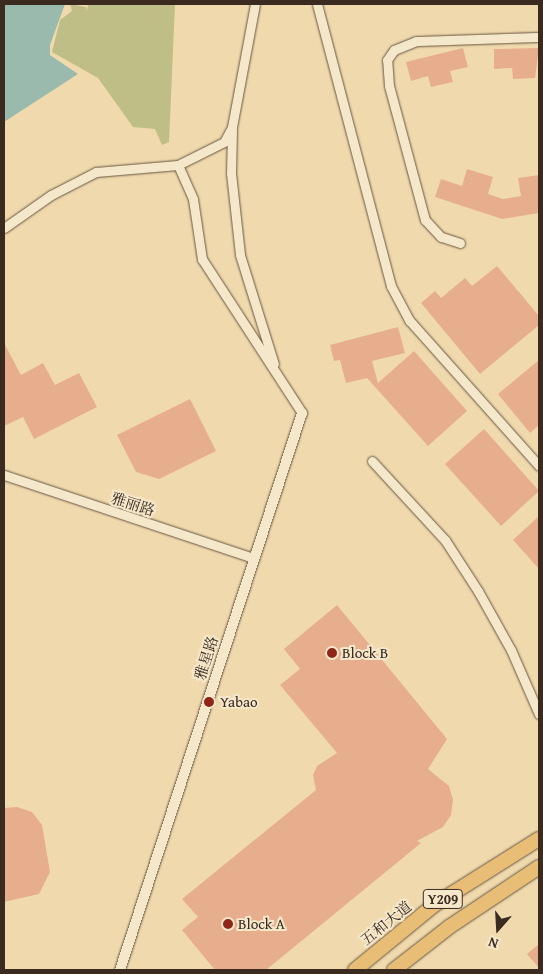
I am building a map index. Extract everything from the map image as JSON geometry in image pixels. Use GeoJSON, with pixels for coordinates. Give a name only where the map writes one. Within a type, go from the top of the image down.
{"type":"FeatureCollection","features":[{"type":"Feature","properties":{"kind":"main road","name":"五和大道"},"geometry":{"type":"LineString","coordinates":[[355,970],[434,905],[539,839]]}},
{"type":"Feature","properties":{"kind":"main road","name":"Y209"},"geometry":{"type":"LineString","coordinates":[[394,970],[449,927],[539,867]]}},
{"type":"Feature","properties":{"kind":"street"},"geometry":{"type":"LineString","coordinates":[[255,4],[232,127],[231,173],[240,255],[276,368]]}},
{"type":"Feature","properties":{"kind":"street"},"geometry":{"type":"LineString","coordinates":[[317,4],[391,286],[410,321],[539,466]]}},
{"type":"Feature","properties":{"kind":"street"},"geometry":{"type":"LineString","coordinates":[[460,243],[440,237],[425,220],[389,86],[388,60],[394,50],[416,41],[539,36]]}},
{"type":"Feature","properties":{"kind":"street"},"geometry":{"type":"LineString","coordinates":[[4,228],[51,195],[96,172],[178,164],[224,142],[232,127]]}},
{"type":"Feature","properties":{"kind":"street"},"geometry":{"type":"LineString","coordinates":[[178,164],[193,199],[202,259],[245,330],[276,368],[302,413]]}},
{"type":"Feature","properties":{"kind":"street","name":"雅星路"},"geometry":{"type":"LineString","coordinates":[[120,970],[302,413]]}},
{"type":"Feature","properties":{"kind":"street"},"geometry":{"type":"LineString","coordinates":[[372,461],[444,540],[473,584],[511,650],[539,714]]}},
{"type":"Feature","properties":{"kind":"street","name":"雅丽路"},"geometry":{"type":"LineString","coordinates":[[4,475],[254,558]]}},
{"type":"Feature","properties":{"kind":"shaded area"},"geometry":{"type":"Polygon","coordinates":[[[4,4],[65,4],[50,45],[50,55],[78,74],[4,122],[4,4]]]}},
{"type":"Feature","properties":{"kind":"shaded area"},"geometry":{"type":"Polygon","coordinates":[[[70,4],[86,7],[87,11],[88,4],[175,4],[169,142],[162,145],[155,129],[133,127],[98,78],[52,52],[60,20],[72,11],[70,4]]]}},
{"type":"Feature","properties":{"kind":"building"},"geometry":{"type":"Polygon","coordinates":[[[463,48],[468,67],[450,71],[453,82],[431,87],[428,76],[411,81],[406,62],[463,48]]]}},
{"type":"Feature","properties":{"kind":"building"},"geometry":{"type":"Polygon","coordinates":[[[539,48],[535,78],[513,79],[512,68],[494,69],[494,49],[539,48]]]}},
{"type":"Feature","properties":{"kind":"building"},"geometry":{"type":"Polygon","coordinates":[[[467,169],[493,177],[488,194],[503,199],[521,196],[518,178],[539,175],[539,213],[502,219],[435,197],[441,179],[462,186],[467,169]]]}},
{"type":"Feature","properties":{"kind":"building"},"geometry":{"type":"Polygon","coordinates":[[[497,266],[539,316],[539,325],[480,374],[421,303],[435,291],[441,298],[465,278],[472,286],[497,266]]]}},
{"type":"Feature","properties":{"kind":"building"},"geometry":{"type":"Polygon","coordinates":[[[398,327],[405,353],[372,361],[378,383],[414,351],[467,411],[428,446],[367,378],[346,383],[340,360],[334,361],[330,345],[398,327]]]}},
{"type":"Feature","properties":{"kind":"building"},"geometry":{"type":"Polygon","coordinates":[[[4,343],[21,375],[43,363],[55,385],[79,373],[97,407],[34,439],[23,417],[4,426],[4,343]]]}},
{"type":"Feature","properties":{"kind":"building"},"geometry":{"type":"Polygon","coordinates":[[[539,360],[539,425],[530,433],[498,394],[539,360]]]}},
{"type":"Feature","properties":{"kind":"building"},"geometry":{"type":"Polygon","coordinates":[[[190,399],[216,451],[159,479],[136,472],[117,435],[190,399]]]}},
{"type":"Feature","properties":{"kind":"building"},"geometry":{"type":"Polygon","coordinates":[[[484,429],[539,491],[501,526],[445,464],[484,429]]]}},
{"type":"Feature","properties":{"kind":"building"},"geometry":{"type":"Polygon","coordinates":[[[539,516],[539,569],[513,540],[539,516]]]}},
{"type":"Feature","properties":{"kind":"building"},"geometry":{"type":"Polygon","coordinates":[[[337,605],[447,739],[428,769],[449,786],[453,800],[451,815],[443,827],[417,841],[421,843],[266,970],[215,970],[182,930],[198,917],[182,899],[316,790],[313,775],[317,766],[337,753],[280,685],[300,669],[284,649],[337,605]]]}},
{"type":"Feature","properties":{"kind":"building"},"geometry":{"type":"Polygon","coordinates":[[[17,807],[32,812],[42,825],[50,872],[39,894],[4,902],[4,808],[17,807]]]}},
{"type":"Feature","properties":{"kind":"building"},"geometry":{"type":"Polygon","coordinates":[[[539,944],[539,968],[527,954],[539,944]]]}},
{"type":"Feature","properties":{"kind":"place","name":"Block B"},"geometry":{"type":"Point","coordinates":[332,653]}},
{"type":"Feature","properties":{"kind":"place","name":"Yabao"},"geometry":{"type":"Point","coordinates":[209,702]}},
{"type":"Feature","properties":{"kind":"place","name":"Block A"},"geometry":{"type":"Point","coordinates":[228,924]}}]}
